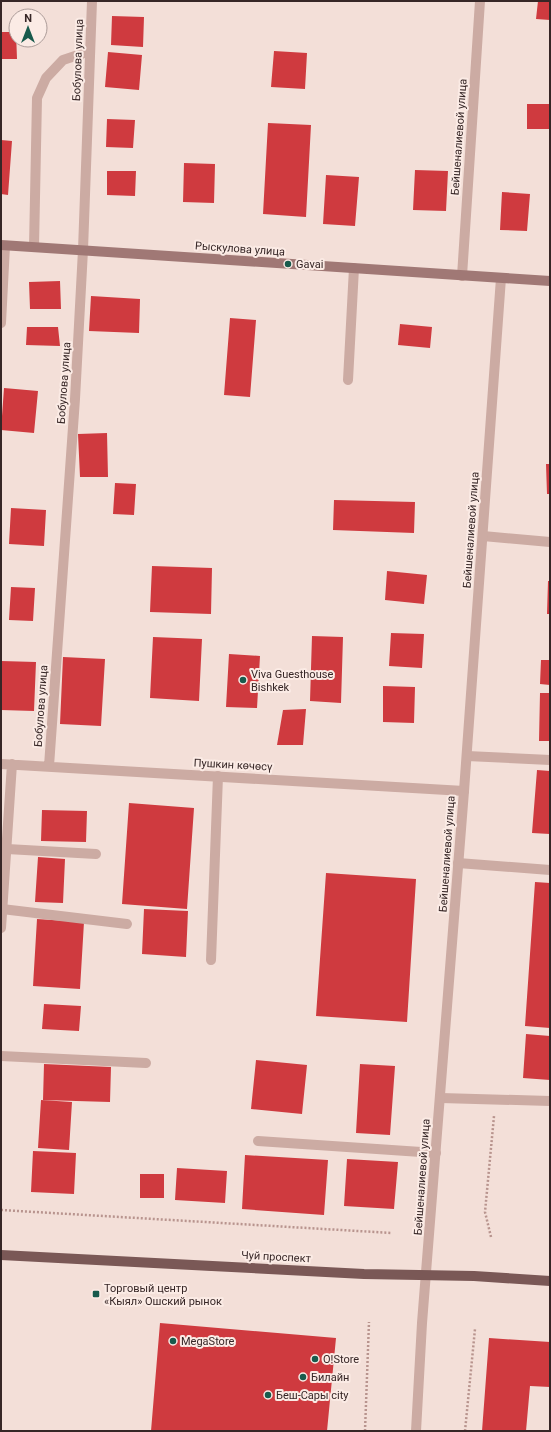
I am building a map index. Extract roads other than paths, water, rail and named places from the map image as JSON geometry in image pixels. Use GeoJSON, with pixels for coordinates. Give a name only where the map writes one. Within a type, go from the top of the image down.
{"type":"FeatureCollection","features":[{"type":"Feature","properties":{"kind":"main road","name":"Рыскулова улица"},"geometry":{"type":"LineString","coordinates":[[3,246],[84,250],[550,282]]}},
{"type":"Feature","properties":{"kind":"main road","name":"Чуй проспект"},"geometry":{"type":"LineString","coordinates":[[1,1255],[426,1276],[474,1276],[550,1281]]}},
{"type":"Feature","properties":{"kind":"street","name":"Бобулова улица"},"geometry":{"type":"LineString","coordinates":[[49,766],[84,250],[92,1]]}},
{"type":"Feature","properties":{"kind":"street","name":"Бейшеналиевой улица"},"geometry":{"type":"LineString","coordinates":[[462,276],[480,1]]}},
{"type":"Feature","properties":{"kind":"street"},"geometry":{"type":"LineString","coordinates":[[34,247],[37,98],[46,78],[64,60],[90,51]]}},
{"type":"Feature","properties":{"kind":"street"},"geometry":{"type":"LineString","coordinates":[[1,323],[3,246]]}},
{"type":"Feature","properties":{"kind":"street"},"geometry":{"type":"LineString","coordinates":[[348,380],[354,268]]}},
{"type":"Feature","properties":{"kind":"street","name":"Бейшеналиевой улица"},"geometry":{"type":"LineString","coordinates":[[416,1431],[426,1276],[441,1098],[502,278]]}},
{"type":"Feature","properties":{"kind":"street"},"geometry":{"type":"LineString","coordinates":[[483,536],[550,542]]}},
{"type":"Feature","properties":{"kind":"street"},"geometry":{"type":"LineString","coordinates":[[466,756],[550,760]]}},
{"type":"Feature","properties":{"kind":"street","name":"Пушкин көчөсү"},"geometry":{"type":"LineString","coordinates":[[1,764],[464,791]]}},
{"type":"Feature","properties":{"kind":"street"},"geometry":{"type":"LineString","coordinates":[[1,928],[12,764]]}},
{"type":"Feature","properties":{"kind":"street"},"geometry":{"type":"LineString","coordinates":[[211,960],[218,776]]}},
{"type":"Feature","properties":{"kind":"street"},"geometry":{"type":"LineString","coordinates":[[7,849],[96,854]]}},
{"type":"Feature","properties":{"kind":"street"},"geometry":{"type":"LineString","coordinates":[[458,864],[550,870]]}},
{"type":"Feature","properties":{"kind":"street"},"geometry":{"type":"LineString","coordinates":[[2,910],[127,924]]}},
{"type":"Feature","properties":{"kind":"street"},"geometry":{"type":"LineString","coordinates":[[1,1056],[146,1063]]}},
{"type":"Feature","properties":{"kind":"street"},"geometry":{"type":"LineString","coordinates":[[441,1098],[550,1101]]}},
{"type":"Feature","properties":{"kind":"street"},"geometry":{"type":"LineString","coordinates":[[258,1141],[436,1153]]}},
{"type":"Feature","properties":{"kind":"place","name":"Gavai"},"geometry":{"type":"Point","coordinates":[288,264]}},
{"type":"Feature","properties":{"kind":"place","name":"Viva Guesthouse Bishkek"},"geometry":{"type":"Point","coordinates":[243,680]}},
{"type":"Feature","properties":{"kind":"place","name":"Торговый центр «Кыял» Ошский рынок"},"geometry":{"type":"Point","coordinates":[96,1294]}},
{"type":"Feature","properties":{"kind":"place","name":"MegaStore"},"geometry":{"type":"Point","coordinates":[173,1341]}},
{"type":"Feature","properties":{"kind":"place","name":"O!Store"},"geometry":{"type":"Point","coordinates":[315,1359]}},
{"type":"Feature","properties":{"kind":"place","name":"Билайн"},"geometry":{"type":"Point","coordinates":[303,1377]}},
{"type":"Feature","properties":{"kind":"place","name":"Беш-Сары city"},"geometry":{"type":"Point","coordinates":[268,1395]}}]}
